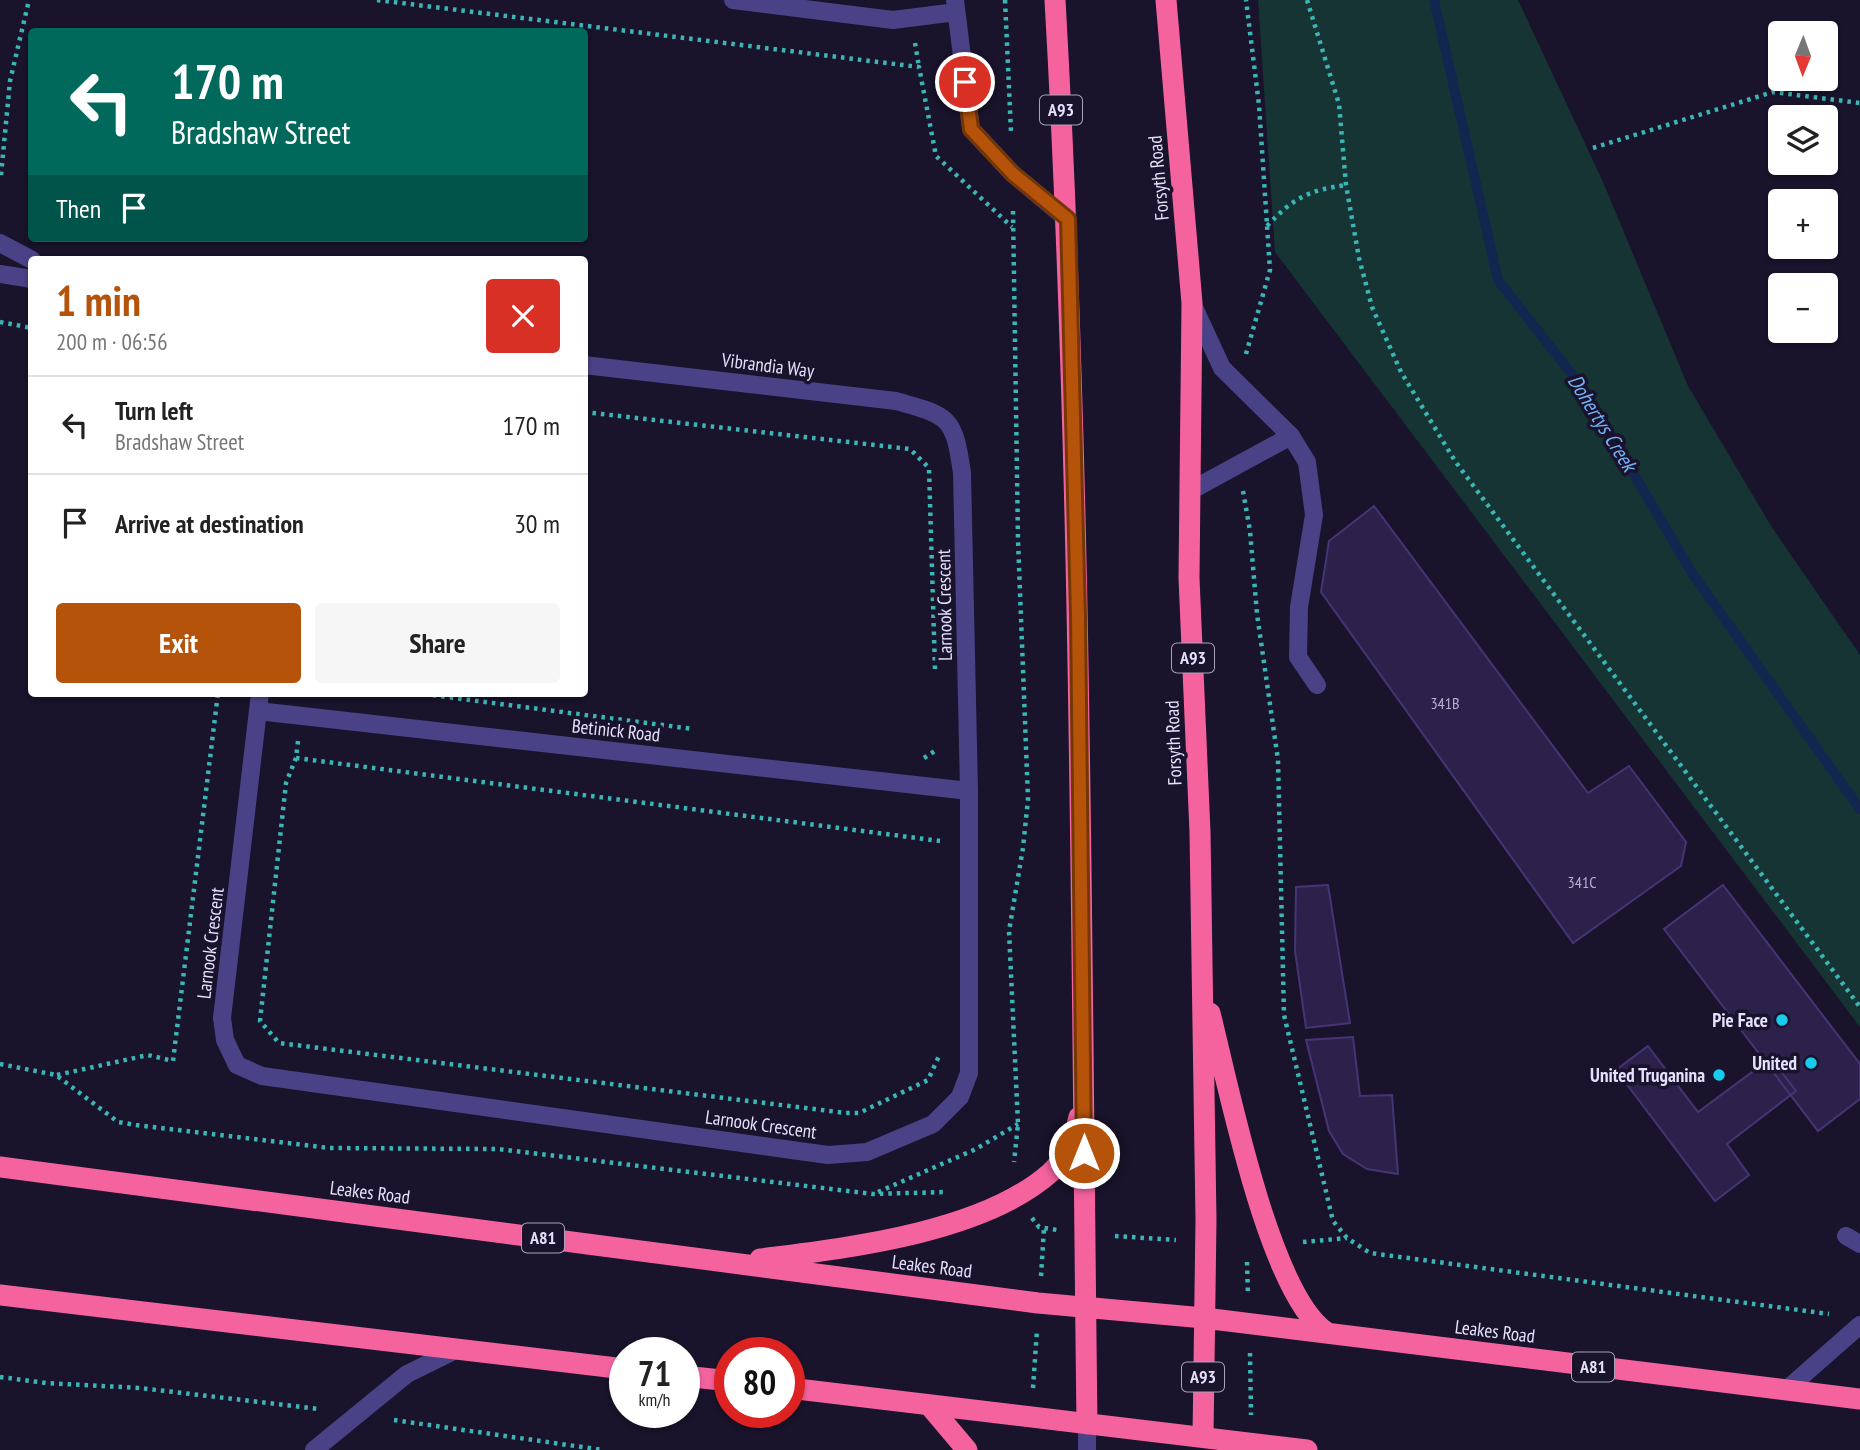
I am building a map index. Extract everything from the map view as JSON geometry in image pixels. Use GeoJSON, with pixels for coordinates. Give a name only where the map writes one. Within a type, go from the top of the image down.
{"type":"FeatureCollection","features":[{"type":"Feature","properties":{"kind":"highway","name":"A93"},"geometry":{"type":"LineString","coordinates":[[1055,0],[1068,219],[1078,616],[1087,1424]]}},
{"type":"Feature","properties":{"kind":"highway","name":"Forsyth Road"},"geometry":{"type":"LineString","coordinates":[[1166,0],[1192,303],[1189,578],[1200,832],[1206,1220],[1204,1318]]}},
{"type":"Feature","properties":{"kind":"highway"},"geometry":{"type":"LineString","coordinates":[[1201,980],[1273,1245],[1302,1308],[1316,1325],[1326,1332]]}},
{"type":"Feature","properties":{"kind":"highway"},"geometry":{"type":"LineString","coordinates":[[730,1263],[829,1250],[921,1233],[1001,1205],[1050,1173],[1063,1157],[1075,1134],[1084,1099]]}},
{"type":"Feature","properties":{"kind":"highway","name":"Leakes Road"},"geometry":{"type":"LineString","coordinates":[[0,1167],[1086,1308],[1326,1332],[1860,1399]]}},
{"type":"Feature","properties":{"kind":"highway"},"geometry":{"type":"LineString","coordinates":[[0,1295],[609,1367]]}},
{"type":"Feature","properties":{"kind":"highway","name":"A93"},"geometry":{"type":"LineString","coordinates":[[1203,1443],[1204,1318]]}},
{"type":"Feature","properties":{"kind":"highway"},"geometry":{"type":"LineString","coordinates":[[805,1390],[1087,1424],[1203,1443],[1307,1450]]}},
{"type":"Feature","properties":{"kind":"highway"},"geometry":{"type":"LineString","coordinates":[[929,1405],[967,1450]]}},
{"type":"Feature","properties":{"kind":"street"},"geometry":{"type":"LineString","coordinates":[[733,0],[892,20],[956,6],[971,129],[1013,174],[1068,219]]}},
{"type":"Feature","properties":{"kind":"street"},"geometry":{"type":"LineString","coordinates":[[0,243],[28,258]]}},
{"type":"Feature","properties":{"kind":"street"},"geometry":{"type":"LineString","coordinates":[[0,274],[28,278]]}},
{"type":"Feature","properties":{"kind":"street"},"geometry":{"type":"LineString","coordinates":[[1192,303],[1222,368],[1291,436],[1307,462],[1314,514],[1299,607],[1298,657],[1317,685]]}},
{"type":"Feature","properties":{"kind":"street","name":"Vibrandia Way"},"geometry":{"type":"LineString","coordinates":[[588,365],[896,401],[944,418]]}},
{"type":"Feature","properties":{"kind":"street","name":"Larnook Crescent"},"geometry":{"type":"LineString","coordinates":[[259,702],[222,1018],[225,1040],[237,1065],[262,1076],[828,1155],[867,1152],[933,1124],[960,1097],[970,1073],[962,473],[957,436],[944,418]]}},
{"type":"Feature","properties":{"kind":"street"},"geometry":{"type":"LineString","coordinates":[[1190,491],[1291,436]]}},
{"type":"Feature","properties":{"kind":"street","name":"Betinick Road"},"geometry":{"type":"LineString","coordinates":[[259,702],[301,716],[968,791]]}},
{"type":"Feature","properties":{"kind":"street"},"geometry":{"type":"LineString","coordinates":[[1785,1391],[1860,1325]]}},
{"type":"Feature","properties":{"kind":"street"},"geometry":{"type":"LineString","coordinates":[[314,1450],[407,1374],[458,1349]]}},
{"type":"Feature","properties":{"kind":"street"},"geometry":{"type":"LineString","coordinates":[[1087,1424],[1087,1450]]}},
{"type":"Feature","properties":{"kind":"path"},"geometry":{"type":"LineString","coordinates":[[1,175],[10,81],[29,0]]}},
{"type":"Feature","properties":{"kind":"path"},"geometry":{"type":"LineString","coordinates":[[377,0],[919,67],[936,156],[1014,228]]}},
{"type":"Feature","properties":{"kind":"path"},"geometry":{"type":"LineString","coordinates":[[1005,0],[1013,174],[1018,540],[1028,799],[1009,931],[1018,1124],[1014,1164]]}},
{"type":"Feature","properties":{"kind":"path"},"geometry":{"type":"LineString","coordinates":[[1307,0],[1339,104],[1346,185],[1359,258],[1372,307],[1401,372],[1455,461],[1860,1007]]}},
{"type":"Feature","properties":{"kind":"path"},"geometry":{"type":"LineString","coordinates":[[1593,148],[1773,92],[1860,103]]}},
{"type":"Feature","properties":{"kind":"path"},"geometry":{"type":"LineString","coordinates":[[1267,226],[1298,197],[1320,188],[1346,185]]}},
{"type":"Feature","properties":{"kind":"path"},"geometry":{"type":"LineString","coordinates":[[0,322],[28,327]]}},
{"type":"Feature","properties":{"kind":"path"},"geometry":{"type":"LineString","coordinates":[[588,412],[910,449],[929,468],[936,680]]}},
{"type":"Feature","properties":{"kind":"path"},"geometry":{"type":"LineString","coordinates":[[0,1064],[56,1075],[148,1055],[173,1060],[217,697]]}},
{"type":"Feature","properties":{"kind":"path"},"geometry":{"type":"LineString","coordinates":[[447,697],[704,730]]}},
{"type":"Feature","properties":{"kind":"path"},"geometry":{"type":"LineString","coordinates":[[301,716],[296,758],[286,783],[260,1021],[279,1043],[846,1113],[859,1113],[928,1080],[942,1051]]}},
{"type":"Feature","properties":{"kind":"path"},"geometry":{"type":"LineString","coordinates":[[937,735],[940,853]]}},
{"type":"Feature","properties":{"kind":"path"},"geometry":{"type":"LineString","coordinates":[[923,759],[938,749]]}},
{"type":"Feature","properties":{"kind":"path"},"geometry":{"type":"LineString","coordinates":[[296,758],[940,841]]}},
{"type":"Feature","properties":{"kind":"path"},"geometry":{"type":"LineString","coordinates":[[56,1075],[118,1122],[329,1148],[498,1149],[873,1194],[976,1149],[1018,1124]]}},
{"type":"Feature","properties":{"kind":"path"},"geometry":{"type":"LineString","coordinates":[[1040,1283],[1044,1228]]}},
{"type":"Feature","properties":{"kind":"path"},"geometry":{"type":"LineString","coordinates":[[1348,1238],[1370,1254],[1821,1312],[1834,1316]]}},
{"type":"Feature","properties":{"kind":"path"},"geometry":{"type":"LineString","coordinates":[[1033,1395],[1037,1325]]}},
{"type":"Feature","properties":{"kind":"path"},"geometry":{"type":"LineString","coordinates":[[0,1377],[46,1383],[140,1388],[603,1450]]}},
{"type":"Feature","properties":{"kind":"green space"},"geometry":{"type":"Polygon","coordinates":[[[1258,0],[1518,0],[1603,182],[1688,386],[1771,526],[1860,655],[1860,1027],[1275,252],[1258,0]]]}},
{"type":"Feature","properties":{"kind":"building"},"geometry":{"type":"Polygon","coordinates":[[[1374,506],[1588,793],[1629,766],[1686,842],[1681,866],[1573,943],[1321,592],[1329,541],[1374,506]]]}},
{"type":"Feature","properties":{"kind":"building"},"geometry":{"type":"Polygon","coordinates":[[[1328,885],[1350,1023],[1306,1028],[1295,951],[1296,887],[1328,885]]]}},
{"type":"Feature","properties":{"kind":"building"},"geometry":{"type":"Polygon","coordinates":[[[1723,885],[1860,1064],[1860,1099],[1818,1131],[1664,929],[1723,885]]]}},
{"type":"Feature","properties":{"kind":"building"},"geometry":{"type":"Polygon","coordinates":[[[1353,1037],[1360,1096],[1392,1095],[1398,1174],[1367,1169],[1343,1154],[1329,1131],[1306,1040],[1353,1037]]]}},
{"type":"Feature","properties":{"kind":"building"},"geometry":{"type":"Polygon","coordinates":[[[1648,1046],[1698,1112],[1771,1058],[1796,1091],[1727,1144],[1749,1175],[1715,1201],[1616,1070],[1648,1046]]]}},
{"type":"Feature","properties":{"kind":"waterway","name":"Dohertys Creek"},"geometry":{"type":"LineString","coordinates":[[1434,0],[1498,280],[1585,391],[1692,573],[1860,809]]}},
{"type":"Feature","properties":{"kind":"place","name":"Pie Face"},"geometry":{"type":"Point","coordinates":[1782,1020]}},
{"type":"Feature","properties":{"kind":"place","name":"United"},"geometry":{"type":"Point","coordinates":[1811,1063]}},
{"type":"Feature","properties":{"kind":"place","name":"United Truganina"},"geometry":{"type":"Point","coordinates":[1719,1075]}},
{"type":"Feature","properties":{"kind":"route"},"geometry":{"type":"LineString","coordinates":[[965,82],[971,129],[1013,174],[1068,219],[1078,616],[1084,1153]]}}]}
